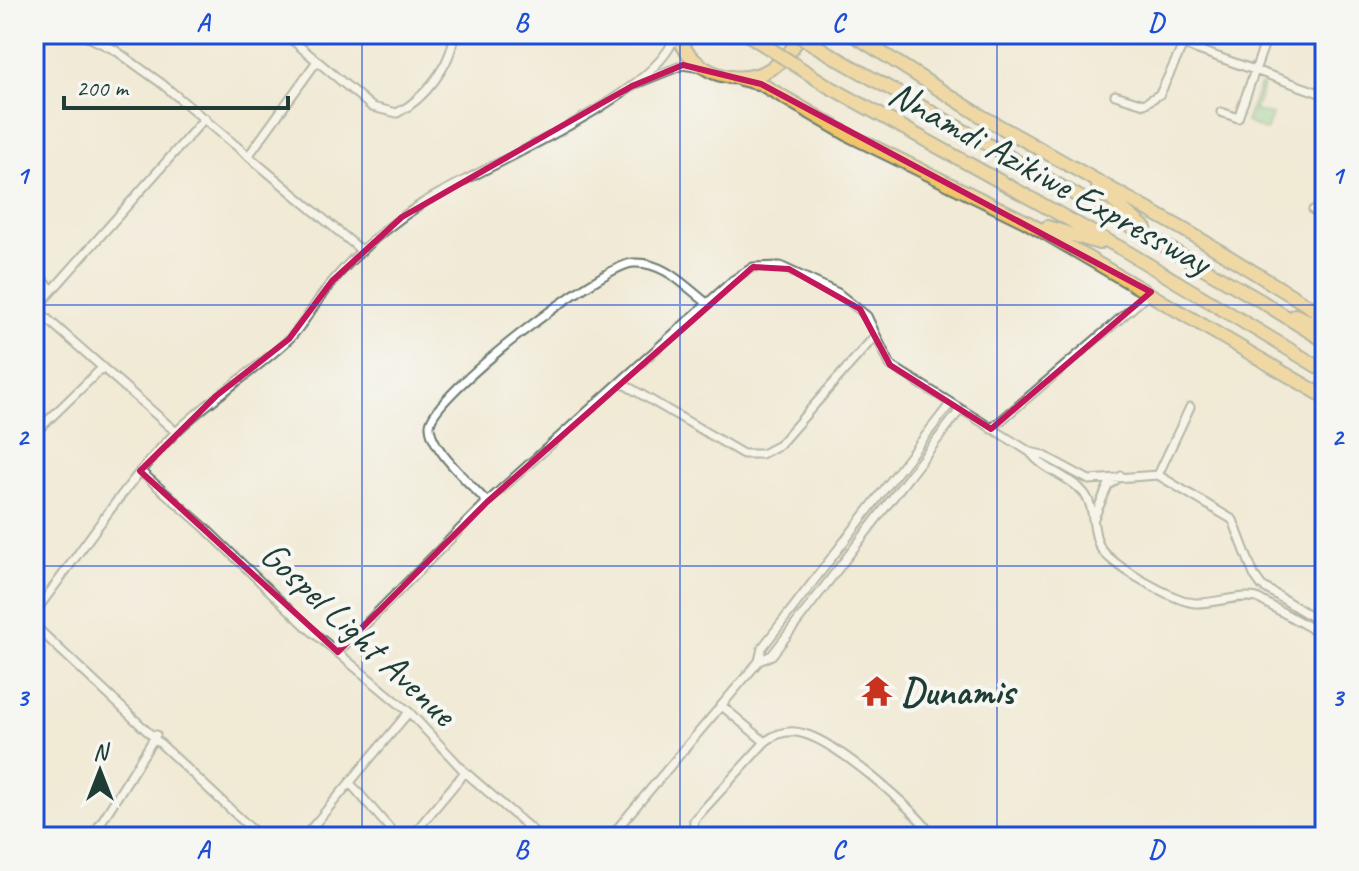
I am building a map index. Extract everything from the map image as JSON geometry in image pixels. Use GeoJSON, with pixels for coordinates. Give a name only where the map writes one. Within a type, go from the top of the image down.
{"type":"FeatureCollection","features":[{"type":"Feature","properties":{"kind":"highway"},"geometry":{"type":"LineString","coordinates":[[676,34],[692,59],[705,70]]}},
{"type":"Feature","properties":{"kind":"highway","name":"Nnamdi Azikiwe Expressway"},"geometry":{"type":"LineString","coordinates":[[747,34],[828,86],[1124,250],[1325,371]]}},
{"type":"Feature","properties":{"kind":"highway"},"geometry":{"type":"LineString","coordinates":[[740,79],[772,70],[785,60],[798,34]]}},
{"type":"Feature","properties":{"kind":"highway","name":"Nnamdi Azikiwe Expressway"},"geometry":{"type":"LineString","coordinates":[[798,34],[914,106],[1165,246],[1325,341]]}},
{"type":"Feature","properties":{"kind":"highway","name":"Nnamdi Azikiwe Expressway"},"geometry":{"type":"LineString","coordinates":[[854,34],[958,102],[1195,236],[1325,316]]}},
{"type":"Feature","properties":{"kind":"highway","name":"Nnamdi Azikiwe Expressway"},"geometry":{"type":"LineString","coordinates":[[705,70],[761,84],[847,134],[1025,221],[1151,292],[1325,397]]}},
{"type":"Feature","properties":{"kind":"highway"},"geometry":{"type":"LineString","coordinates":[[1074,169],[1165,246]]}},
{"type":"Feature","properties":{"kind":"highway"},"geometry":{"type":"LineString","coordinates":[[1025,221],[1124,250]]}},
{"type":"Feature","properties":{"kind":"highway"},"geometry":{"type":"LineString","coordinates":[[1261,301],[1325,328]]}},
{"type":"Feature","properties":{"kind":"street"},"geometry":{"type":"LineString","coordinates":[[82,34],[115,50],[205,118],[362,251]]}},
{"type":"Feature","properties":{"kind":"street"},"geometry":{"type":"LineString","coordinates":[[285,34],[372,107],[397,113],[419,98],[449,56],[454,34]]}},
{"type":"Feature","properties":{"kind":"street"},"geometry":{"type":"LineString","coordinates":[[632,86],[666,54],[676,34]]}},
{"type":"Feature","properties":{"kind":"street"},"geometry":{"type":"LineString","coordinates":[[1153,34],[1325,95]]}},
{"type":"Feature","properties":{"kind":"street"},"geometry":{"type":"LineString","coordinates":[[1221,112],[1238,118],[1268,34]]}},
{"type":"Feature","properties":{"kind":"street"},"geometry":{"type":"LineString","coordinates":[[1299,34],[1325,43]]}},
{"type":"Feature","properties":{"kind":"street"},"geometry":{"type":"LineString","coordinates":[[1115,95],[1144,104],[1160,94],[1183,45]]}},
{"type":"Feature","properties":{"kind":"street"},"geometry":{"type":"LineString","coordinates":[[249,155],[317,61]]}},
{"type":"Feature","properties":{"kind":"street"},"geometry":{"type":"LineString","coordinates":[[34,613],[140,471],[176,432],[289,339],[332,281],[362,251],[423,203],[524,151],[632,86],[683,65],[705,70]]}},
{"type":"Feature","properties":{"kind":"street"},"geometry":{"type":"LineString","coordinates":[[176,432],[35,310],[205,118]]}},
{"type":"Feature","properties":{"kind":"street"},"geometry":{"type":"LineString","coordinates":[[1313,210],[1325,214]]}},
{"type":"Feature","properties":{"kind":"street"},"geometry":{"type":"LineString","coordinates":[[487,502],[437,447],[429,427],[431,418],[445,403],[505,346],[549,310],[597,278],[625,264],[658,267],[707,303]]}},
{"type":"Feature","properties":{"kind":"street"},"geometry":{"type":"LineString","coordinates":[[338,652],[487,502],[707,303],[753,267],[780,266],[824,284],[867,316],[890,365],[1030,452],[1043,455],[1089,480],[1123,475],[1158,475],[1233,520],[1240,530],[1254,575],[1262,586],[1325,625]]}},
{"type":"Feature","properties":{"kind":"street"},"geometry":{"type":"LineString","coordinates":[[34,272],[52,289]]}},
{"type":"Feature","properties":{"kind":"street"},"geometry":{"type":"LineString","coordinates":[[991,429],[1151,292]]}},
{"type":"Feature","properties":{"kind":"street"},"geometry":{"type":"LineString","coordinates":[[620,382],[738,452],[762,454],[779,445],[875,336]]}},
{"type":"Feature","properties":{"kind":"street"},"geometry":{"type":"LineString","coordinates":[[34,434],[103,367]]}},
{"type":"Feature","properties":{"kind":"street"},"geometry":{"type":"LineString","coordinates":[[759,661],[762,648],[950,404]]}},
{"type":"Feature","properties":{"kind":"street"},"geometry":{"type":"LineString","coordinates":[[1158,475],[1190,407]]}},
{"type":"Feature","properties":{"kind":"street"},"geometry":{"type":"LineString","coordinates":[[610,837],[759,661],[772,655],[960,410]]}},
{"type":"Feature","properties":{"kind":"street"},"geometry":{"type":"LineString","coordinates":[[1030,452],[1038,462],[1084,493],[1100,548],[1113,561],[1182,601],[1199,603],[1257,598],[1325,636]]}},
{"type":"Feature","properties":{"kind":"street","name":"Gospel Light Avenue"},"geometry":{"type":"LineString","coordinates":[[140,471],[338,652],[409,712],[465,772],[540,837]]}},
{"type":"Feature","properties":{"kind":"street"},"geometry":{"type":"LineString","coordinates":[[1094,521],[1099,501],[1108,486],[1123,475]]}},
{"type":"Feature","properties":{"kind":"street"},"geometry":{"type":"LineString","coordinates":[[802,597],[811,604]]}},
{"type":"Feature","properties":{"kind":"street"},"geometry":{"type":"LineString","coordinates":[[34,625],[156,735],[260,837]]}},
{"type":"Feature","properties":{"kind":"street"},"geometry":{"type":"LineString","coordinates":[[722,706],[765,742]]}},
{"type":"Feature","properties":{"kind":"street"},"geometry":{"type":"LineString","coordinates":[[304,837],[409,712]]}},
{"type":"Feature","properties":{"kind":"street"},"geometry":{"type":"LineString","coordinates":[[693,837],[694,820],[765,742],[775,734],[787,732],[803,733],[818,741],[887,789],[934,837]]}},
{"type":"Feature","properties":{"kind":"street"},"geometry":{"type":"LineString","coordinates":[[92,837],[156,735]]}},
{"type":"Feature","properties":{"kind":"street"},"geometry":{"type":"LineString","coordinates":[[411,837],[465,772]]}},
{"type":"Feature","properties":{"kind":"street"},"geometry":{"type":"LineString","coordinates":[[350,783],[397,837]]}},
{"type":"Feature","properties":{"kind":"highlighted area"},"geometry":{"type":"Polygon","coordinates":[[[683,65],[761,84],[1151,292],[991,429],[890,365],[860,309],[789,269],[753,267],[487,502],[338,652],[140,471],[216,396],[289,339],[332,281],[402,217],[632,86],[683,65]]]}},
{"type":"Feature","properties":{"kind":"green space"},"geometry":{"type":"Polygon","coordinates":[[[1260,85],[1263,86],[1255,111],[1272,115],[1266,131],[1246,122],[1260,85]]]}},
{"type":"Feature","properties":{"kind":"place","name":"Dunamis"},"geometry":{"type":"Point","coordinates":[877,691]}}]}
